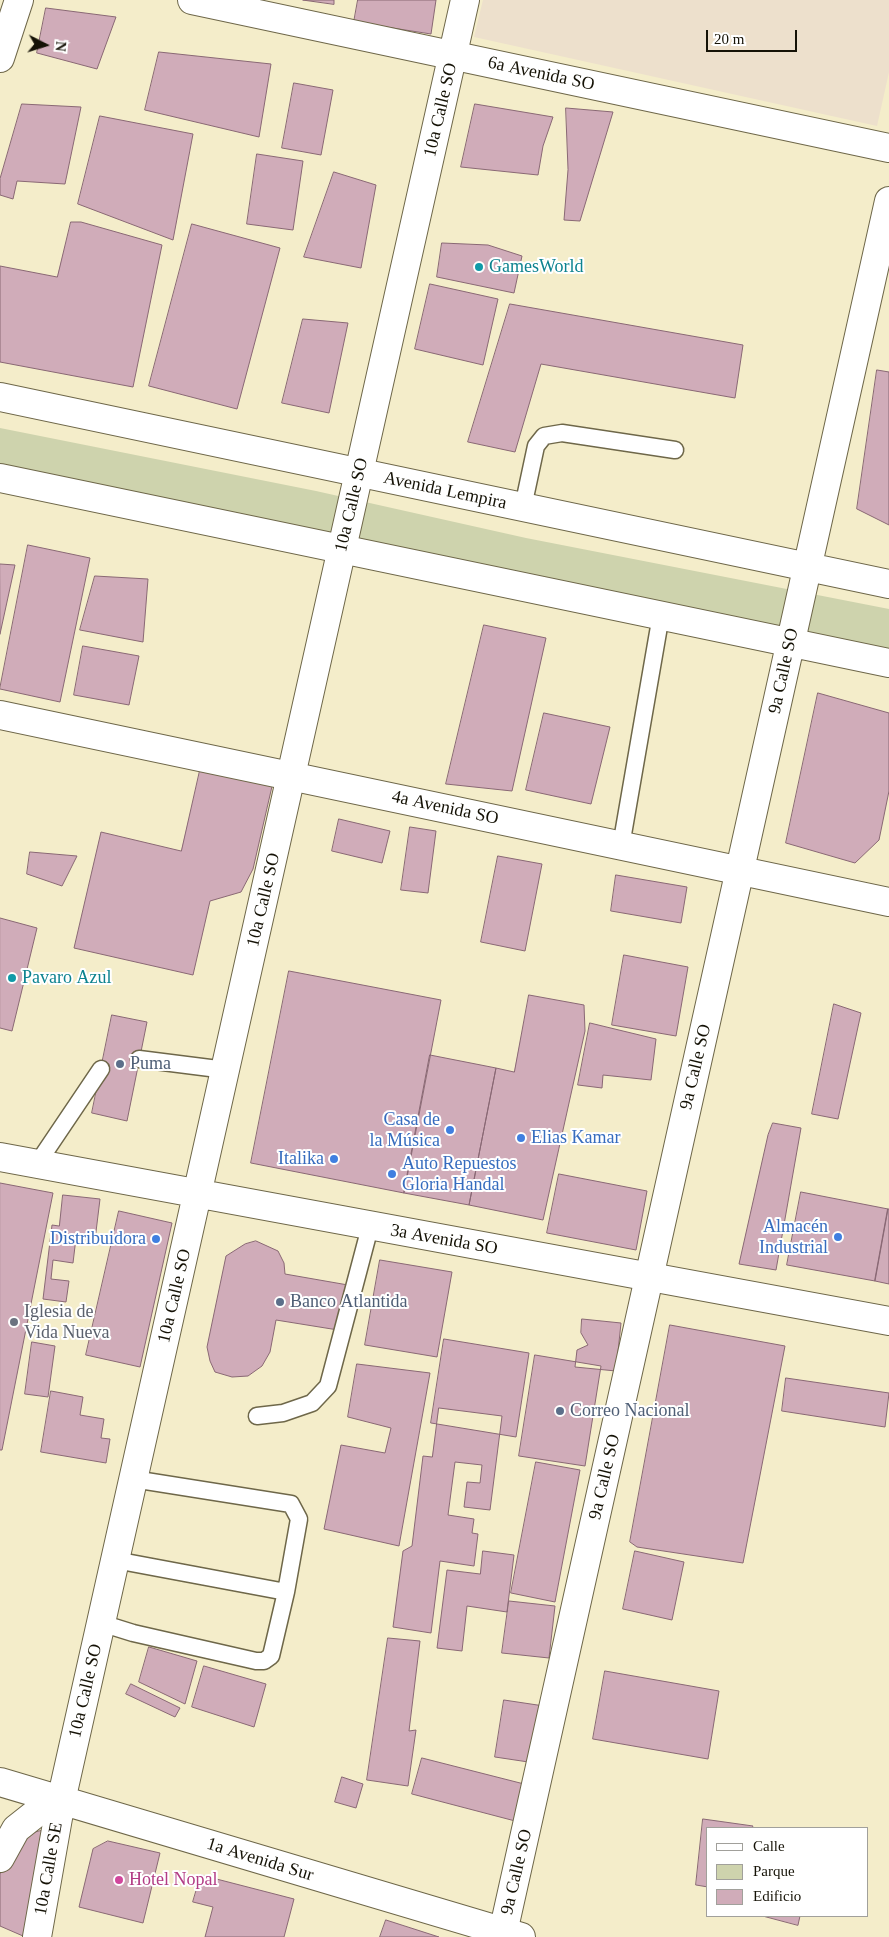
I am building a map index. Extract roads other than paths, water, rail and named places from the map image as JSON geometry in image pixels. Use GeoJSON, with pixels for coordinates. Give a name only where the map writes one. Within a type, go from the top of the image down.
{"type":"FeatureCollection","features":[{"type":"Feature","properties":{"kind":"street"},"geometry":{"type":"LineString","coordinates":[[0,58],[19,0]]}},
{"type":"Feature","properties":{"kind":"street","name":"6a Avenida SO"},"geometry":{"type":"LineString","coordinates":[[192,0],[889,148]]}},
{"type":"Feature","properties":{"kind":"street","name":"10a Calle SO"},"geometry":{"type":"LineString","coordinates":[[61,1800],[465,0]]}},
{"type":"Feature","properties":{"kind":"street","name":"9a Calle SO"},"geometry":{"type":"LineString","coordinates":[[509,1935],[650,1276],[889,202]]}},
{"type":"Feature","properties":{"kind":"street","name":"Avenida Lempira"},"geometry":{"type":"LineString","coordinates":[[0,397],[889,584]]}},
{"type":"Feature","properties":{"kind":"street"},"geometry":{"type":"LineString","coordinates":[[0,478],[889,663]]}},
{"type":"Feature","properties":{"kind":"street","name":"4a Avenida SO"},"geometry":{"type":"LineString","coordinates":[[0,714],[889,902]]}},
{"type":"Feature","properties":{"kind":"street","name":"3a Avenida SO"},"geometry":{"type":"LineString","coordinates":[[0,1157],[370,1227],[650,1276],[889,1321]]}},
{"type":"Feature","properties":{"kind":"street","name":"1a Avenida Sur"},"geometry":{"type":"LineString","coordinates":[[0,1782],[509,1935]]}},
{"type":"Feature","properties":{"kind":"street"},"geometry":{"type":"LineString","coordinates":[[0,1858],[16,1829],[35,1814],[61,1800]]}},
{"type":"Feature","properties":{"kind":"street","name":"10a Calle SE"},"geometry":{"type":"LineString","coordinates":[[37,1937],[61,1800]]}},
{"type":"Feature","properties":{"kind":"lane"},"geometry":{"type":"LineString","coordinates":[[522,507],[536,446],[544,436],[562,433],[675,450]]}},
{"type":"Feature","properties":{"kind":"lane"},"geometry":{"type":"LineString","coordinates":[[621,846],[661,616]]}},
{"type":"Feature","properties":{"kind":"lane"},"geometry":{"type":"LineString","coordinates":[[139,1059],[226,1070]]}},
{"type":"Feature","properties":{"kind":"lane"},"geometry":{"type":"LineString","coordinates":[[37,1164],[101,1068]]}},
{"type":"Feature","properties":{"kind":"lane"},"geometry":{"type":"LineString","coordinates":[[257,1416],[283,1413],[312,1403],[328,1386],[370,1227]]}},
{"type":"Feature","properties":{"kind":"lane"},"geometry":{"type":"LineString","coordinates":[[101,1623],[133,1633],[256,1661],[264,1661],[271,1656],[286,1592],[299,1519],[291,1504],[133,1479]]}},
{"type":"Feature","properties":{"kind":"lane"},"geometry":{"type":"LineString","coordinates":[[115,1560],[286,1592]]}},
{"type":"Feature","properties":{"kind":"place","name":"GamesWorld"},"geometry":{"type":"Point","coordinates":[479,267]}},
{"type":"Feature","properties":{"kind":"place","name":"Pavaro Azul"},"geometry":{"type":"Point","coordinates":[12,978]}},
{"type":"Feature","properties":{"kind":"place","name":"Puma"},"geometry":{"type":"Point","coordinates":[120,1064]}},
{"type":"Feature","properties":{"kind":"place","name":"Casa de la Música"},"geometry":{"type":"Point","coordinates":[450,1130]}},
{"type":"Feature","properties":{"kind":"place","name":"Elias Kamar"},"geometry":{"type":"Point","coordinates":[521,1138]}},
{"type":"Feature","properties":{"kind":"place","name":"Italika"},"geometry":{"type":"Point","coordinates":[334,1159]}},
{"type":"Feature","properties":{"kind":"place","name":"Auto Repuestos Gloria Handal"},"geometry":{"type":"Point","coordinates":[392,1174]}},
{"type":"Feature","properties":{"kind":"place","name":"Almacén Industrial"},"geometry":{"type":"Point","coordinates":[838,1237]}},
{"type":"Feature","properties":{"kind":"place","name":"Distribuidora"},"geometry":{"type":"Point","coordinates":[156,1239]}},
{"type":"Feature","properties":{"kind":"place","name":"Banco Atlantida"},"geometry":{"type":"Point","coordinates":[280,1302]}},
{"type":"Feature","properties":{"kind":"place","name":"Iglesia de Vida Nueva"},"geometry":{"type":"Point","coordinates":[14,1322]}},
{"type":"Feature","properties":{"kind":"place","name":"Correo Nacional"},"geometry":{"type":"Point","coordinates":[560,1411]}},
{"type":"Feature","properties":{"kind":"place","name":"Hotel Nopal"},"geometry":{"type":"Point","coordinates":[119,1880]}}]}
